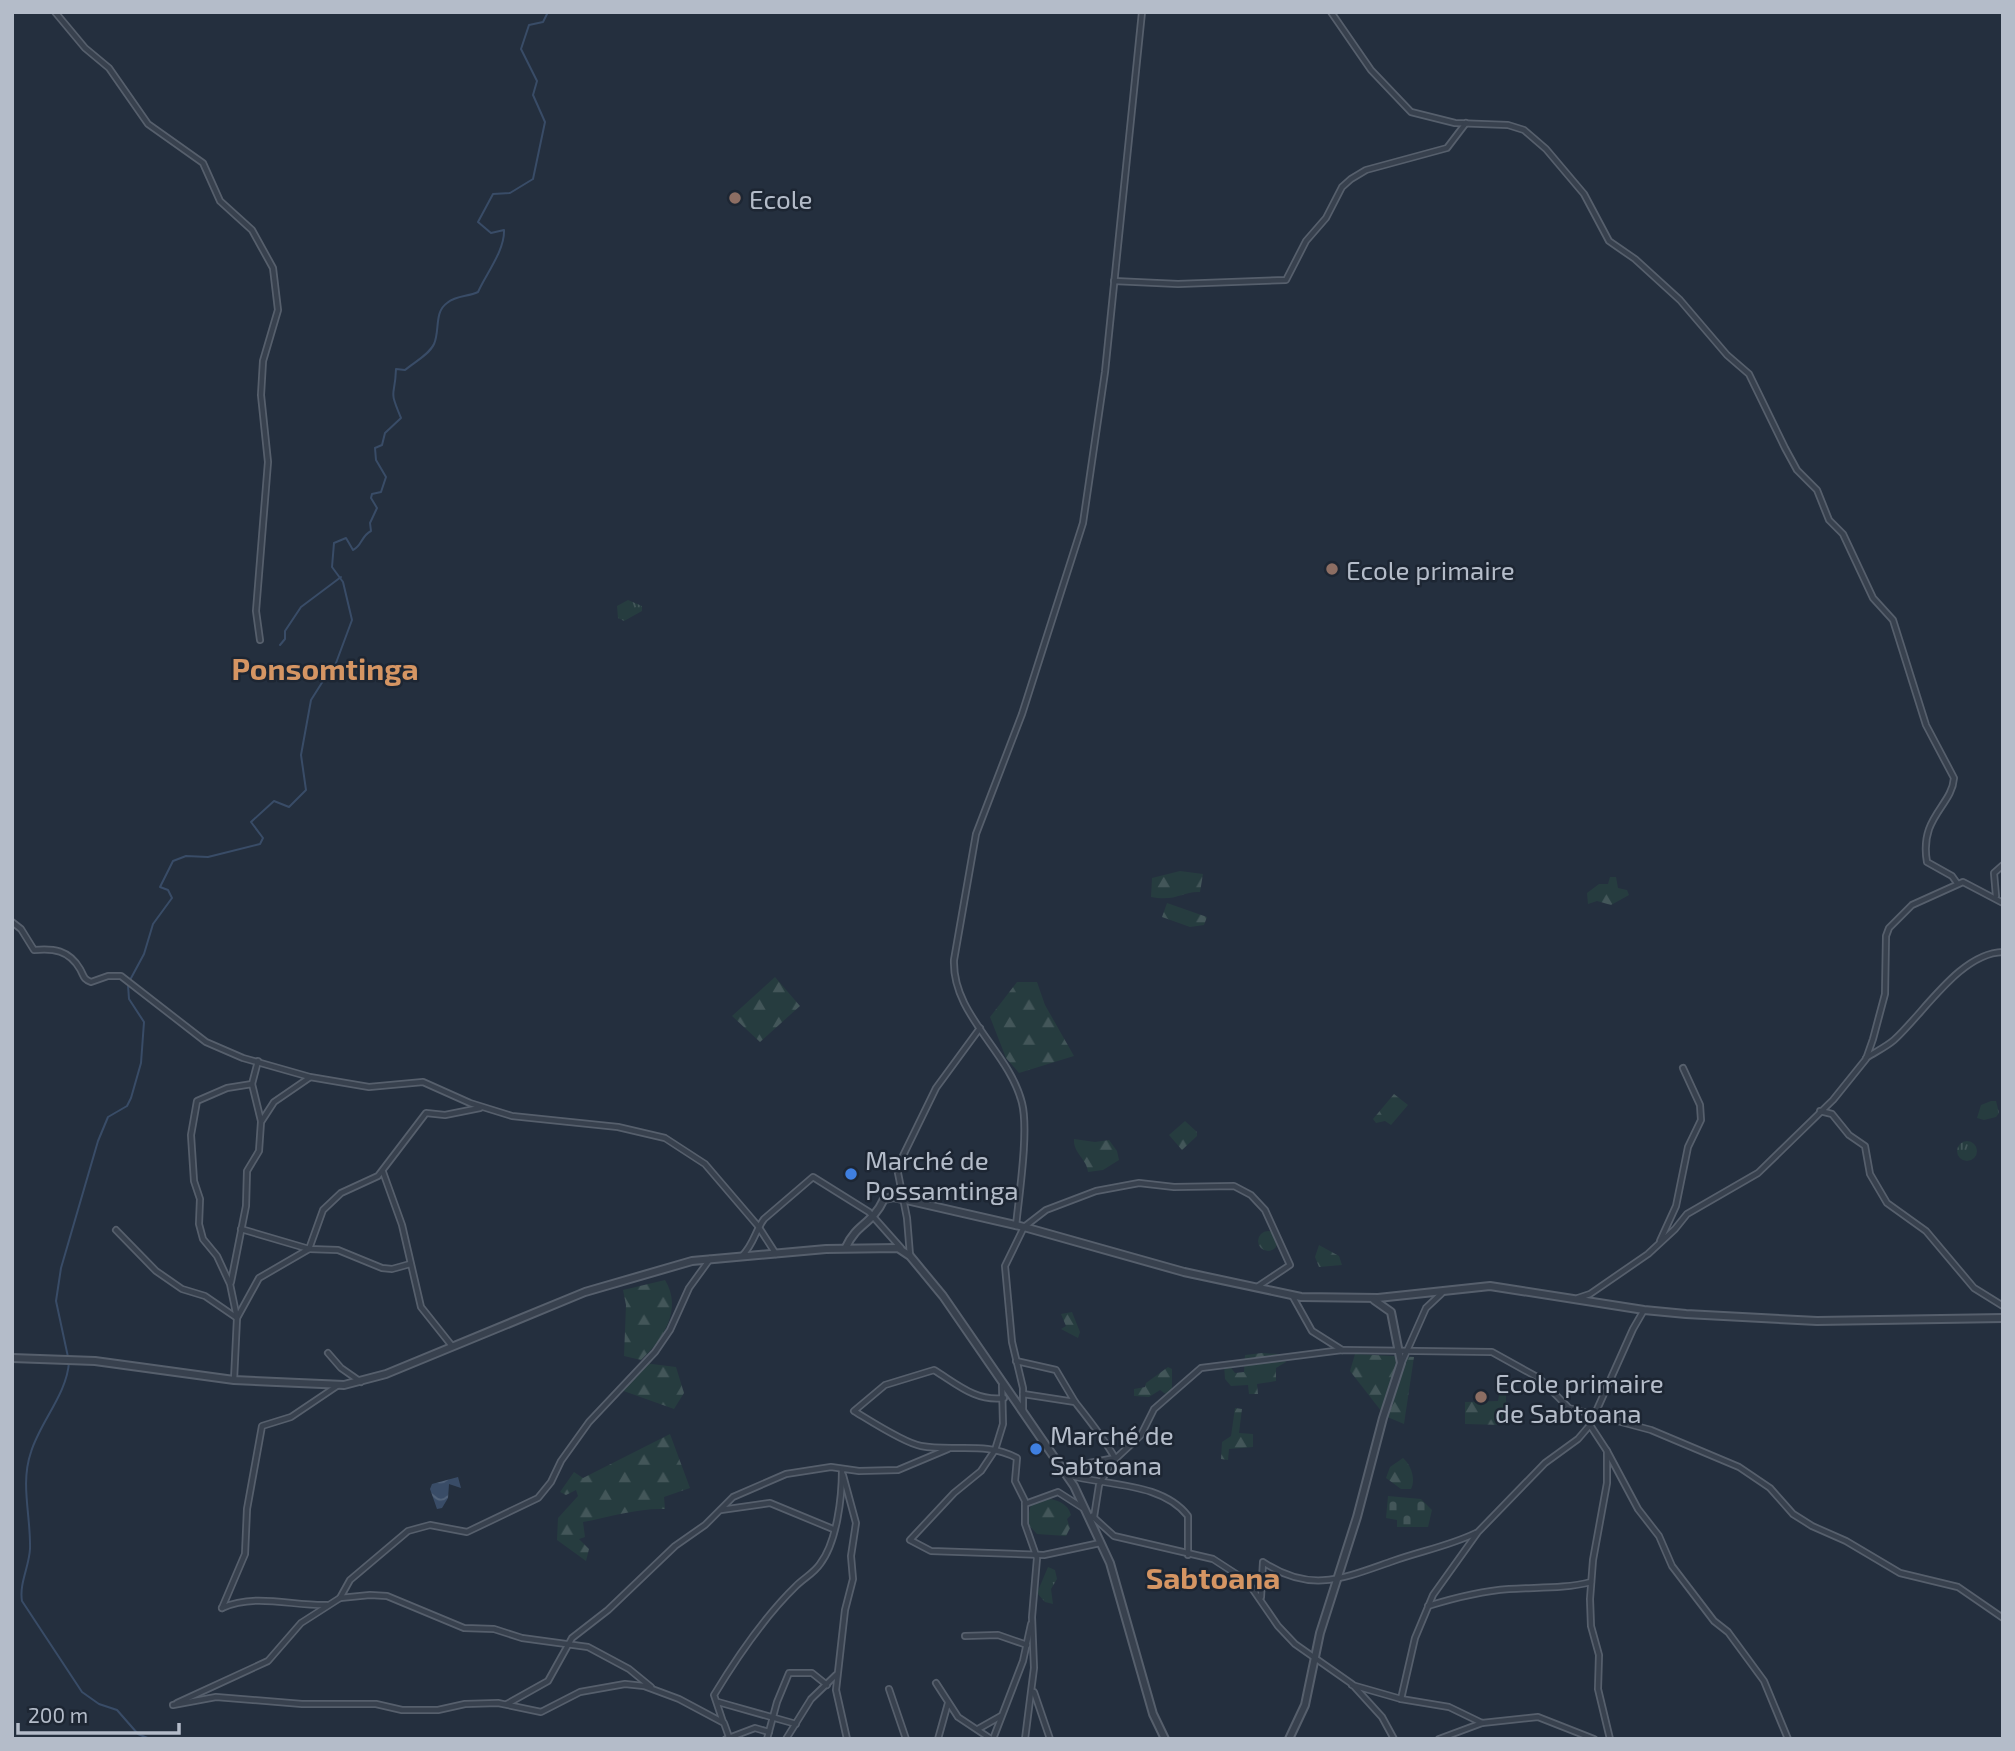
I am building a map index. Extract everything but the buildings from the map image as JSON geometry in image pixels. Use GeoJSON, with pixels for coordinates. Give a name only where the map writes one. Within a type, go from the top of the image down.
{"type":"FeatureCollection","features":[{"type":"Feature","properties":{"kind":"street"},"geometry":{"type":"LineString","coordinates":[[55,12],[85,48],[108,68],[149,124],[203,163],[220,201],[252,230],[262,243],[273,268],[278,310],[262,361],[261,395],[268,462],[260,535],[262,554],[256,611],[260,640]]}},
{"type":"Feature","properties":{"kind":"street"},"geometry":{"type":"LineString","coordinates":[[1016,1227],[1022,1171],[1022,1103],[1000,1053],[980,1028],[954,981],[955,952],[976,834],[1022,714],[1083,523],[1105,372],[1142,12]]}},
{"type":"Feature","properties":{"kind":"street"},"geometry":{"type":"LineString","coordinates":[[1331,12],[1371,70],[1411,112],[1466,123],[1508,125],[1524,130],[1546,149],[1584,194],[1609,241],[1635,259],[1680,300],[1727,355],[1749,374],[1784,448],[1797,470],[1817,491],[1829,520],[1843,534],[1873,598],[1893,620],[1926,725],[1954,778],[1952,788],[1928,830],[1927,862],[1952,876],[1957,883]]}},
{"type":"Feature","properties":{"kind":"street"},"geometry":{"type":"LineString","coordinates":[[1114,281],[1178,284],[1286,280],[1306,241],[1326,218],[1342,187],[1351,179],[1366,170],[1447,148],[1466,123]]}},
{"type":"Feature","properties":{"kind":"street"},"geometry":{"type":"LineString","coordinates":[[1996,897],[1994,873],[2003,865]]}},
{"type":"Feature","properties":{"kind":"street"},"geometry":{"type":"LineString","coordinates":[[1866,1059],[1885,993],[1885,947],[1889,928],[1912,905],[1957,883],[1973,885],[1996,897],[2003,904]]}},
{"type":"Feature","properties":{"kind":"street"},"geometry":{"type":"LineString","coordinates":[[12,922],[21,929],[30,947],[34,950],[56,948],[77,964],[88,982],[121,976],[206,1042],[258,1061],[310,1077],[369,1087],[423,1082],[482,1108],[512,1116],[618,1127],[665,1138],[701,1160],[758,1226],[776,1254]]}},
{"type":"Feature","properties":{"kind":"street"},"geometry":{"type":"LineString","coordinates":[[1578,1298],[1609,1281],[1658,1245],[1688,1214],[1749,1180],[1769,1164],[1833,1100],[1866,1059],[1895,1039],[1961,970],[1990,953],[2003,952]]}},
{"type":"Feature","properties":{"kind":"street"},"geometry":{"type":"LineString","coordinates":[[910,1256],[897,1168],[945,1073],[980,1028]]}},
{"type":"Feature","properties":{"kind":"street"},"geometry":{"type":"LineString","coordinates":[[230,1284],[241,1229],[247,1171],[259,1151],[261,1122],[252,1084],[258,1061]]}},
{"type":"Feature","properties":{"kind":"street"},"geometry":{"type":"LineString","coordinates":[[1658,1245],[1676,1206],[1688,1147],[1701,1120],[1700,1105],[1683,1069]]}},
{"type":"Feature","properties":{"kind":"street"},"geometry":{"type":"LineString","coordinates":[[261,1122],[274,1102],[310,1077]]}},
{"type":"Feature","properties":{"kind":"street"},"geometry":{"type":"LineString","coordinates":[[234,1380],[237,1318],[230,1284],[200,1231],[191,1135],[197,1101],[243,1083],[252,1084]]}},
{"type":"Feature","properties":{"kind":"street"},"geometry":{"type":"LineString","coordinates":[[237,1318],[259,1278],[309,1249],[318,1218],[328,1205],[341,1193],[375,1179],[383,1172],[428,1111],[445,1115],[482,1108]]}},
{"type":"Feature","properties":{"kind":"street"},"geometry":{"type":"LineString","coordinates":[[1820,1111],[1832,1114],[1849,1135],[1866,1146],[1870,1174],[1887,1203],[1926,1231],[1974,1288],[2003,1306]]}},
{"type":"Feature","properties":{"kind":"street"},"geometry":{"type":"LineString","coordinates":[[383,1172],[390,1199],[402,1225],[422,1312],[453,1347]]}},
{"type":"Feature","properties":{"kind":"street"},"geometry":{"type":"LineString","coordinates":[[743,1256],[753,1245],[758,1226],[813,1177],[855,1201],[875,1217],[910,1256],[979,1346],[1023,1416],[1067,1475],[1087,1511],[1125,1609],[1153,1714],[1165,1739]]}},
{"type":"Feature","properties":{"kind":"street"},"geometry":{"type":"LineString","coordinates":[[1023,1416],[1023,1394],[1016,1362],[1005,1266],[1024,1227],[1046,1210],[1096,1191],[1127,1185],[1234,1186],[1251,1195],[1265,1210],[1290,1265],[1256,1288]]}},
{"type":"Feature","properties":{"kind":"street"},"geometry":{"type":"LineString","coordinates":[[846,1247],[856,1229],[875,1217],[885,1198],[903,1198],[1024,1227],[1124,1256],[1291,1295],[1369,1298],[1490,1286],[1644,1310],[1817,1321],[2003,1318]]}},
{"type":"Feature","properties":{"kind":"street"},"geometry":{"type":"LineString","coordinates":[[241,1229],[309,1249],[332,1249],[388,1269],[410,1264]]}},
{"type":"Feature","properties":{"kind":"street"},"geometry":{"type":"LineString","coordinates":[[116,1230],[156,1271],[182,1289],[205,1296],[237,1318]]}},
{"type":"Feature","properties":{"kind":"street"},"geometry":{"type":"LineString","coordinates":[[12,1358],[95,1361],[234,1380],[337,1386],[361,1382],[453,1347],[584,1292],[671,1266],[710,1258],[846,1247],[902,1249]]}},
{"type":"Feature","properties":{"kind":"street"},"geometry":{"type":"LineString","coordinates":[[340,1598],[350,1580],[408,1531],[430,1525],[467,1532],[538,1498],[589,1422],[655,1352],[670,1330],[689,1288],[710,1258]]}},
{"type":"Feature","properties":{"kind":"street"},"geometry":{"type":"LineString","coordinates":[[1289,1739],[1305,1705],[1315,1658],[1404,1351],[1426,1308],[1448,1289]]}},
{"type":"Feature","properties":{"kind":"street"},"geometry":{"type":"LineString","coordinates":[[1291,1295],[1312,1331],[1342,1350]]}},
{"type":"Feature","properties":{"kind":"street"},"geometry":{"type":"LineString","coordinates":[[1369,1298],[1382,1303],[1391,1312],[1404,1351]]}},
{"type":"Feature","properties":{"kind":"street"},"geometry":{"type":"LineString","coordinates":[[1401,1699],[1415,1638],[1423,1624],[1427,1606],[1478,1532],[1545,1463],[1559,1455],[1590,1425],[1644,1310]]}},
{"type":"Feature","properties":{"kind":"street"},"geometry":{"type":"LineString","coordinates":[[1094,1517],[1100,1482],[1115,1458],[1141,1434],[1154,1409],[1201,1368],[1342,1350],[1499,1354],[1539,1378],[1569,1408],[1686,1443],[1739,1467],[1770,1488],[1793,1514],[1812,1526],[1846,1541],[1900,1573],[1958,1587],[2003,1618]]}},
{"type":"Feature","properties":{"kind":"street"},"geometry":{"type":"LineString","coordinates":[[328,1353],[341,1368],[361,1382]]}},
{"type":"Feature","properties":{"kind":"street"},"geometry":{"type":"LineString","coordinates":[[1016,1362],[1056,1370],[1089,1422],[1100,1430],[1115,1458]]}},
{"type":"Feature","properties":{"kind":"street"},"geometry":{"type":"LineString","coordinates":[[936,1683],[957,1717],[992,1739],[1027,1646],[1032,1617],[1035,1553],[1025,1524],[1025,1504],[1015,1481],[1017,1458],[995,1450],[974,1447],[949,1448],[909,1443],[854,1410],[886,1385],[934,1370],[955,1386],[983,1399],[1004,1398]]}},
{"type":"Feature","properties":{"kind":"street"},"geometry":{"type":"LineString","coordinates":[[1002,1385],[1003,1424],[995,1450],[981,1471],[954,1493],[910,1540],[930,1550],[1051,1555],[1100,1543]]}},
{"type":"Feature","properties":{"kind":"street"},"geometry":{"type":"LineString","coordinates":[[327,1605],[261,1600],[236,1602],[222,1608],[245,1554],[247,1509],[262,1426],[291,1417],[337,1386]]}},
{"type":"Feature","properties":{"kind":"street"},"geometry":{"type":"LineString","coordinates":[[1023,1394],[1075,1402]]}},
{"type":"Feature","properties":{"kind":"street"},"geometry":{"type":"LineString","coordinates":[[1590,1425],[1638,1509],[1659,1536],[1672,1566],[1714,1621],[1728,1632],[1764,1681],[1788,1739]]}},
{"type":"Feature","properties":{"kind":"street"},"geometry":{"type":"LineString","coordinates":[[506,1704],[548,1681],[570,1643],[588,1623],[608,1610],[733,1497],[780,1476],[821,1468],[898,1470],[949,1448]]}},
{"type":"Feature","properties":{"kind":"street"},"geometry":{"type":"LineString","coordinates":[[1607,1451],[1607,1483],[1591,1582],[1591,1626],[1600,1655],[1598,1689],[1610,1739]]}},
{"type":"Feature","properties":{"kind":"street"},"geometry":{"type":"LineString","coordinates":[[1067,1475],[1089,1463],[1115,1458]]}},
{"type":"Feature","properties":{"kind":"street"},"geometry":{"type":"LineString","coordinates":[[769,1732],[755,1728],[728,1738],[714,1695],[735,1659],[796,1586],[820,1565],[833,1530],[842,1469]]}},
{"type":"Feature","properties":{"kind":"street"},"geometry":{"type":"LineString","coordinates":[[842,1469],[856,1523],[851,1556],[853,1579],[836,1694],[847,1739]]}},
{"type":"Feature","properties":{"kind":"street"},"geometry":{"type":"LineString","coordinates":[[1067,1475],[1170,1499],[1188,1516],[1188,1555]]}},
{"type":"Feature","properties":{"kind":"street"},"geometry":{"type":"LineString","coordinates":[[1025,1504],[1058,1492],[1073,1499],[1107,1530],[1125,1540],[1169,1547],[1221,1563],[1247,1581],[1278,1626],[1295,1644],[1352,1684],[1381,1717],[1395,1739]]}},
{"type":"Feature","properties":{"kind":"street"},"geometry":{"type":"LineString","coordinates":[[717,1512],[770,1503],[833,1530]]}},
{"type":"Feature","properties":{"kind":"street"},"geometry":{"type":"LineString","coordinates":[[1261,1598],[1263,1562],[1292,1578],[1338,1579],[1365,1574],[1478,1532]]}},
{"type":"Feature","properties":{"kind":"street"},"geometry":{"type":"LineString","coordinates":[[1427,1606],[1457,1597],[1506,1589],[1574,1587],[1591,1582]]}},
{"type":"Feature","properties":{"kind":"street"},"geometry":{"type":"LineString","coordinates":[[653,1688],[625,1684],[592,1689],[541,1712],[506,1704],[474,1703],[438,1710],[402,1710],[376,1704],[302,1704],[216,1697],[173,1705],[268,1661],[300,1623],[340,1598],[387,1596],[464,1628],[494,1629],[522,1638],[555,1644],[570,1643],[600,1653],[629,1669],[653,1688],[724,1723]]}},
{"type":"Feature","properties":{"kind":"street"},"geometry":{"type":"LineString","coordinates":[[1025,1739],[1035,1640],[1032,1617]]}},
{"type":"Feature","properties":{"kind":"street"},"geometry":{"type":"LineString","coordinates":[[965,1636],[998,1635],[1027,1646]]}},
{"type":"Feature","properties":{"kind":"street"},"geometry":{"type":"LineString","coordinates":[[768,1739],[773,1716],[789,1674],[812,1673],[827,1685]]}},
{"type":"Feature","properties":{"kind":"street"},"geometry":{"type":"LineString","coordinates":[[786,1739],[811,1699],[837,1674]]}},
{"type":"Feature","properties":{"kind":"street"},"geometry":{"type":"LineString","coordinates":[[1352,1684],[1401,1699],[1449,1707],[1482,1723]]}},
{"type":"Feature","properties":{"kind":"street"},"geometry":{"type":"LineString","coordinates":[[1032,1688],[1050,1739]]}},
{"type":"Feature","properties":{"kind":"street"},"geometry":{"type":"LineString","coordinates":[[888,1689],[906,1739]]}},
{"type":"Feature","properties":{"kind":"street"},"geometry":{"type":"LineString","coordinates":[[938,1739],[948,1701]]}},
{"type":"Feature","properties":{"kind":"street"},"geometry":{"type":"LineString","coordinates":[[718,1702],[797,1724]]}},
{"type":"Feature","properties":{"kind":"street"},"geometry":{"type":"LineString","coordinates":[[978,1729],[1001,1716]]}},
{"type":"Feature","properties":{"kind":"street"},"geometry":{"type":"LineString","coordinates":[[1439,1739],[1482,1723],[1538,1717],[1594,1739]]}},
{"type":"Feature","properties":{"kind":"green space"},"geometry":{"type":"Polygon","coordinates":[[[628,600],[642,606],[642,611],[624,621],[618,618],[617,606],[628,600]]]}},
{"type":"Feature","properties":{"kind":"green space"},"geometry":{"type":"Polygon","coordinates":[[[1180,871],[1203,874],[1200,892],[1167,898],[1151,897],[1152,878],[1180,871]]]}},
{"type":"Feature","properties":{"kind":"green space"},"geometry":{"type":"Polygon","coordinates":[[[1610,877],[1616,877],[1618,888],[1627,890],[1629,895],[1611,905],[1597,901],[1588,904],[1587,893],[1599,884],[1608,884],[1610,877]]]}},
{"type":"Feature","properties":{"kind":"green space"},"geometry":{"type":"Polygon","coordinates":[[[1167,903],[1207,917],[1204,925],[1190,927],[1162,917],[1167,903]]]}},
{"type":"Feature","properties":{"kind":"green space"},"geometry":{"type":"Polygon","coordinates":[[[775,977],[800,1006],[760,1042],[732,1016],[775,977]]]}},
{"type":"Feature","properties":{"kind":"green space"},"geometry":{"type":"Polygon","coordinates":[[[1017,982],[1037,982],[1045,1005],[1074,1056],[1019,1073],[1006,1058],[990,1017],[1017,982]]]}},
{"type":"Feature","properties":{"kind":"green space"},"geometry":{"type":"Polygon","coordinates":[[[1394,1094],[1408,1105],[1391,1125],[1385,1121],[1376,1123],[1373,1119],[1394,1094]]]}},
{"type":"Feature","properties":{"kind":"green space"},"geometry":{"type":"Polygon","coordinates":[[[1996,1101],[1999,1113],[1996,1117],[1984,1120],[1977,1118],[1981,1105],[1996,1101]]]}},
{"type":"Feature","properties":{"kind":"green space"},"geometry":{"type":"Polygon","coordinates":[[[1185,1121],[1197,1132],[1197,1136],[1182,1150],[1169,1135],[1185,1121]]]}},
{"type":"Feature","properties":{"kind":"green space"},"geometry":{"type":"Polygon","coordinates":[[[1074,1139],[1095,1142],[1109,1140],[1117,1151],[1119,1160],[1103,1170],[1088,1172],[1074,1139]]]}},
{"type":"Feature","properties":{"kind":"green space"},"geometry":{"type":"Polygon","coordinates":[[[1963,1141],[1971,1141],[1977,1151],[1971,1161],[1963,1161],[1957,1155],[1957,1147],[1963,1141]]]}},
{"type":"Feature","properties":{"kind":"green space"},"geometry":{"type":"Polygon","coordinates":[[[1268,1231],[1275,1234],[1278,1241],[1275,1248],[1268,1251],[1261,1248],[1258,1241],[1261,1234],[1268,1231]]]}},
{"type":"Feature","properties":{"kind":"green space"},"geometry":{"type":"Polygon","coordinates":[[[1319,1245],[1339,1256],[1342,1265],[1319,1267],[1315,1257],[1319,1245]]]}},
{"type":"Feature","properties":{"kind":"green space"},"geometry":{"type":"Polygon","coordinates":[[[665,1280],[672,1302],[663,1334],[641,1360],[624,1356],[626,1305],[623,1290],[665,1280]]]}},
{"type":"Feature","properties":{"kind":"green space"},"geometry":{"type":"Polygon","coordinates":[[[1072,1312],[1080,1332],[1078,1338],[1061,1329],[1066,1326],[1061,1314],[1072,1312]]]}},
{"type":"Feature","properties":{"kind":"green space"},"geometry":{"type":"Polygon","coordinates":[[[1278,1354],[1286,1362],[1276,1368],[1276,1381],[1257,1384],[1258,1394],[1249,1394],[1248,1385],[1231,1386],[1225,1379],[1224,1365],[1229,1365],[1235,1373],[1244,1372],[1245,1355],[1278,1354]]]}},
{"type":"Feature","properties":{"kind":"green space"},"geometry":{"type":"Polygon","coordinates":[[[1355,1354],[1414,1357],[1404,1424],[1385,1416],[1350,1371],[1355,1354]]]}},
{"type":"Feature","properties":{"kind":"green space"},"geometry":{"type":"Polygon","coordinates":[[[644,1363],[676,1367],[684,1393],[674,1409],[618,1389],[644,1363]]]}},
{"type":"Feature","properties":{"kind":"green space"},"geometry":{"type":"Polygon","coordinates":[[[1168,1367],[1172,1369],[1172,1390],[1167,1395],[1160,1390],[1149,1397],[1134,1396],[1134,1389],[1145,1387],[1146,1383],[1168,1367]]]}},
{"type":"Feature","properties":{"kind":"green space"},"geometry":{"type":"Polygon","coordinates":[[[1499,1395],[1506,1395],[1506,1412],[1519,1412],[1520,1419],[1502,1419],[1501,1425],[1465,1424],[1465,1402],[1498,1401],[1499,1395]]]}},
{"type":"Feature","properties":{"kind":"green space"},"geometry":{"type":"Polygon","coordinates":[[[1235,1408],[1242,1409],[1239,1433],[1253,1434],[1253,1447],[1229,1449],[1228,1460],[1221,1459],[1222,1442],[1231,1436],[1235,1408]]]}},
{"type":"Feature","properties":{"kind":"green space"},"geometry":{"type":"Polygon","coordinates":[[[670,1434],[690,1488],[664,1497],[665,1509],[634,1511],[583,1522],[585,1537],[579,1539],[589,1549],[586,1561],[557,1540],[558,1518],[578,1496],[576,1490],[566,1495],[560,1492],[574,1472],[583,1478],[670,1434]]]}},
{"type":"Feature","properties":{"kind":"green space"},"geometry":{"type":"Polygon","coordinates":[[[1403,1458],[1412,1472],[1411,1489],[1401,1489],[1386,1478],[1390,1467],[1403,1458]]]}},
{"type":"Feature","properties":{"kind":"green space"},"geometry":{"type":"Polygon","coordinates":[[[1388,1496],[1421,1499],[1432,1510],[1428,1527],[1397,1527],[1397,1520],[1386,1518],[1388,1496]]]}},
{"type":"Feature","properties":{"kind":"green space"},"geometry":{"type":"Polygon","coordinates":[[[1045,1498],[1061,1503],[1070,1511],[1071,1515],[1067,1519],[1070,1528],[1066,1536],[1037,1534],[1027,1523],[1031,1504],[1045,1498]]]}},
{"type":"Feature","properties":{"kind":"green space"},"geometry":{"type":"Polygon","coordinates":[[[1048,1567],[1055,1570],[1057,1579],[1051,1589],[1053,1604],[1045,1602],[1037,1593],[1048,1567]]]}},
{"type":"Feature","properties":{"kind":"water"},"geometry":{"type":"Polygon","coordinates":[[[458,1477],[461,1488],[449,1484],[448,1498],[442,1508],[437,1509],[430,1489],[432,1484],[458,1477]]]}},
{"type":"Feature","properties":{"kind":"waterway"},"geometry":{"type":"LineString","coordinates":[[130,980],[144,954],[153,924],[172,898],[168,890],[160,887],[173,861],[186,856],[208,857],[260,844],[263,838],[251,822],[274,801],[289,807],[306,790],[301,755],[311,700],[333,671],[352,620],[343,582],[332,567],[334,543],[346,538],[353,550],[371,531],[370,523],[377,508],[371,498],[372,494],[381,492],[386,477],[376,460],[375,448],[382,445],[385,433],[401,418],[393,397],[396,369],[405,370],[432,348],[440,311],[447,303],[478,292],[498,254],[503,238],[504,230],[491,233],[478,222],[493,194],[510,193],[533,179],[545,122],[533,95],[537,81],[521,49],[529,25],[543,22],[548,12]]}},
{"type":"Feature","properties":{"kind":"waterway"},"geometry":{"type":"LineString","coordinates":[[280,645],[285,639],[285,631],[301,607],[341,577]]}},
{"type":"Feature","properties":{"kind":"waterway"},"geometry":{"type":"LineString","coordinates":[[68,1357],[56,1301],[61,1268],[98,1141],[108,1117],[127,1106],[141,1063],[144,1022],[129,999],[128,985]]}},
{"type":"Feature","properties":{"kind":"waterway"},"geometry":{"type":"LineString","coordinates":[[69,1362],[63,1385],[35,1441],[28,1464],[26,1488],[30,1549],[22,1601],[82,1692],[99,1704],[117,1710],[138,1734],[150,1739]]}},
{"type":"Feature","properties":{"kind":"place","name":"Ecole"},"geometry":{"type":"Point","coordinates":[735,198]}},
{"type":"Feature","properties":{"kind":"place","name":"Ecole primaire"},"geometry":{"type":"Point","coordinates":[1332,569]}},
{"type":"Feature","properties":{"kind":"place","name":"Marché de Possamtinga"},"geometry":{"type":"Point","coordinates":[851,1174]}},
{"type":"Feature","properties":{"kind":"place","name":"Ecole primaire de Sabtoana"},"geometry":{"type":"Point","coordinates":[1481,1397]}},
{"type":"Feature","properties":{"kind":"place","name":"Marché de Sabtoana"},"geometry":{"type":"Point","coordinates":[1036,1449]}},
{"type":"Feature","properties":{"kind":"district","name":"Ponsomtinga"},"geometry":{"type":"Point","coordinates":[325,668]}},
{"type":"Feature","properties":{"kind":"district","name":"Sabtoana"},"geometry":{"type":"Point","coordinates":[1213,1577]}}]}
